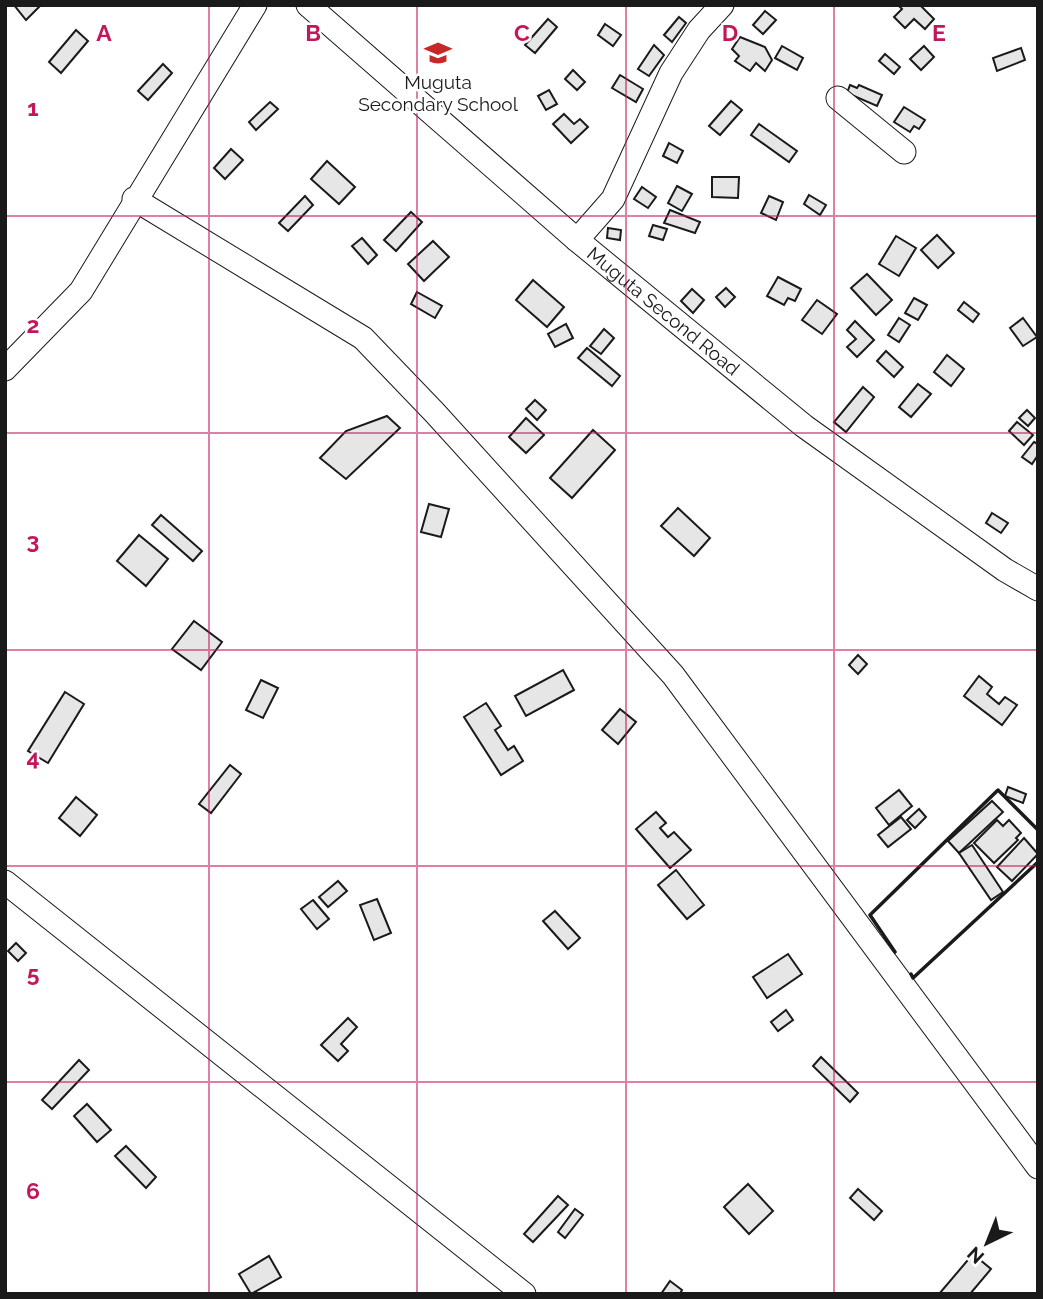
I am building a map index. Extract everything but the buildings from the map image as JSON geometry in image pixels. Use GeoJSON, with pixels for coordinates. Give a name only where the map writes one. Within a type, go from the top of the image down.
{"type":"FeatureCollection","features":[{"type":"Feature","properties":{"kind":"street"},"geometry":{"type":"LineString","coordinates":[[5,369],[80,291],[255,5]]}},
{"type":"Feature","properties":{"kind":"street","name":"Muguta Second Road"},"geometry":{"type":"LineString","coordinates":[[308,5],[577,240],[804,426],[994,563],[1038,589]]}},
{"type":"Feature","properties":{"kind":"street"},"geometry":{"type":"LineString","coordinates":[[577,240],[613,199],[671,73],[699,30],[722,5]]}},
{"type":"Feature","properties":{"kind":"street"},"geometry":{"type":"LineString","coordinates":[[838,97],[904,152]]}},
{"type":"Feature","properties":{"kind":"street"},"geometry":{"type":"LineString","coordinates":[[134,199],[363,338],[435,413],[673,675],[1038,1167]]}},
{"type":"Feature","properties":{"kind":"street"},"geometry":{"type":"LineString","coordinates":[[10,897],[524,1294]]}},
{"type":"Feature","properties":{"kind":"wall"},"geometry":{"type":"LineString","coordinates":[[895,952],[870,915],[998,790],[1038,830]]}},
{"type":"Feature","properties":{"kind":"wall"},"geometry":{"type":"LineString","coordinates":[[911,974],[913,978],[1038,862]]}},
{"type":"Feature","properties":{"kind":"place","name":"Muguta Secondary School"},"geometry":{"type":"Point","coordinates":[438,53]}}]}
